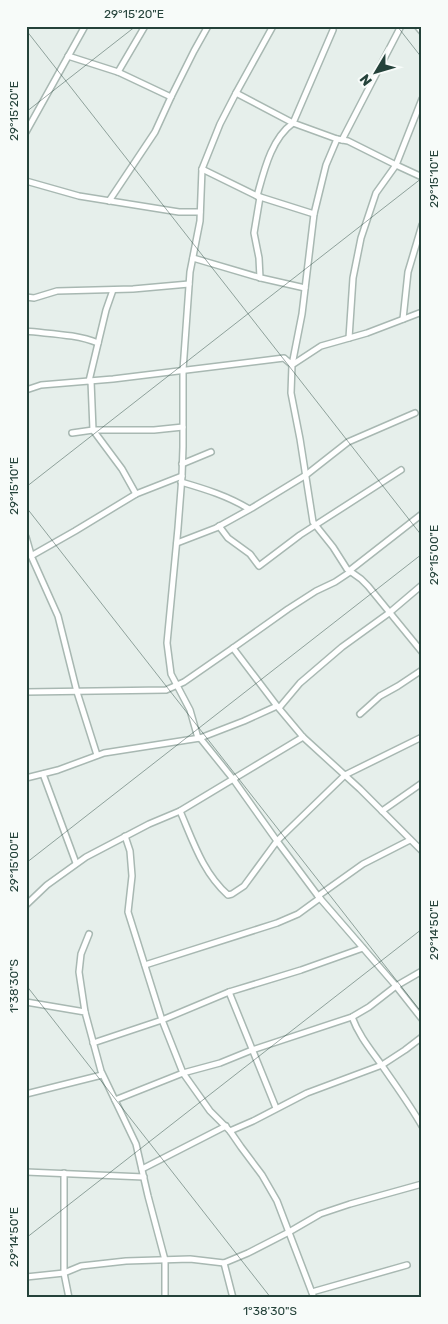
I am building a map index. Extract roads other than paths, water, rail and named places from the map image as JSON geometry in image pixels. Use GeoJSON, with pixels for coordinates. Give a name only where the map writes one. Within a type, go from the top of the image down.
{"type":"FeatureCollection","features":[{"type":"Feature","properties":{"kind":"street"},"geometry":{"type":"LineString","coordinates":[[26,132],[85,26]]}},
{"type":"Feature","properties":{"kind":"street"},"geometry":{"type":"LineString","coordinates":[[118,72],[145,26]]}},
{"type":"Feature","properties":{"kind":"street"},"geometry":{"type":"LineString","coordinates":[[108,201],[155,132],[171,96],[208,26]]}},
{"type":"Feature","properties":{"kind":"street"},"geometry":{"type":"LineString","coordinates":[[273,26],[220,124],[202,169],[200,221],[189,284],[182,370],[182,464],[177,543],[167,643],[171,674],[190,710],[199,738],[233,779],[319,897],[422,1019]]}},
{"type":"Feature","properties":{"kind":"street"},"geometry":{"type":"LineString","coordinates":[[401,26],[326,165],[314,214],[302,314],[292,365],[291,392],[313,522],[345,566],[368,586],[422,652]]}},
{"type":"Feature","properties":{"kind":"street"},"geometry":{"type":"LineString","coordinates":[[417,26],[422,32]]}},
{"type":"Feature","properties":{"kind":"street"},"geometry":{"type":"LineString","coordinates":[[260,278],[259,258],[254,233],[266,164],[277,142],[288,126],[293,123],[333,30]]}},
{"type":"Feature","properties":{"kind":"street"},"geometry":{"type":"LineString","coordinates":[[68,56],[118,72],[171,96]]}},
{"type":"Feature","properties":{"kind":"street"},"geometry":{"type":"LineString","coordinates":[[236,93],[293,123],[339,140],[348,141],[422,177]]}},
{"type":"Feature","properties":{"kind":"street"},"geometry":{"type":"LineString","coordinates":[[349,338],[353,278],[361,238],[376,193],[396,166],[422,99]]}},
{"type":"Feature","properties":{"kind":"street"},"geometry":{"type":"LineString","coordinates":[[202,169],[259,197],[314,214]]}},
{"type":"Feature","properties":{"kind":"street"},"geometry":{"type":"LineString","coordinates":[[26,181],[79,196],[179,212],[200,212]]}},
{"type":"Feature","properties":{"kind":"street"},"geometry":{"type":"LineString","coordinates":[[403,319],[408,272],[422,226]]}},
{"type":"Feature","properties":{"kind":"street"},"geometry":{"type":"LineString","coordinates":[[193,258],[260,278],[305,288]]}},
{"type":"Feature","properties":{"kind":"street"},"geometry":{"type":"LineString","coordinates":[[26,297],[34,298],[57,291],[113,290],[189,284]]}},
{"type":"Feature","properties":{"kind":"street"},"geometry":{"type":"LineString","coordinates":[[113,290],[106,310],[90,381],[94,430],[122,469],[136,494]]}},
{"type":"Feature","properties":{"kind":"street"},"geometry":{"type":"LineString","coordinates":[[292,365],[321,346],[366,333],[422,312]]}},
{"type":"Feature","properties":{"kind":"street"},"geometry":{"type":"LineString","coordinates":[[26,331],[77,337],[98,343]]}},
{"type":"Feature","properties":{"kind":"street"},"geometry":{"type":"LineString","coordinates":[[26,390],[40,385],[90,381],[284,358],[292,365]]}},
{"type":"Feature","properties":{"kind":"street"},"geometry":{"type":"LineString","coordinates":[[177,543],[200,535],[249,509],[306,475],[348,442],[416,413]]}},
{"type":"Feature","properties":{"kind":"street"},"geometry":{"type":"LineString","coordinates":[[72,433],[94,430],[154,430],[183,426]]}},
{"type":"Feature","properties":{"kind":"street"},"geometry":{"type":"LineString","coordinates":[[182,464],[212,452]]}},
{"type":"Feature","properties":{"kind":"street"},"geometry":{"type":"LineString","coordinates":[[219,526],[228,538],[250,554],[259,566],[401,470]]}},
{"type":"Feature","properties":{"kind":"street"},"geometry":{"type":"LineString","coordinates":[[26,561],[136,494],[181,479],[235,500],[249,509]]}},
{"type":"Feature","properties":{"kind":"street"},"geometry":{"type":"LineString","coordinates":[[26,692],[166,690],[176,686],[288,609],[316,591],[335,582],[422,514]]}},
{"type":"Feature","properties":{"kind":"street"},"geometry":{"type":"LineString","coordinates":[[26,537],[32,557],[58,616],[77,692],[97,755]]}},
{"type":"Feature","properties":{"kind":"street"},"geometry":{"type":"LineString","coordinates":[[26,778],[58,770],[97,755],[199,738],[278,706],[300,683],[342,647],[389,613],[422,585]]}},
{"type":"Feature","properties":{"kind":"street"},"geometry":{"type":"LineString","coordinates":[[233,648],[303,737],[345,774],[422,851]]}},
{"type":"Feature","properties":{"kind":"street"},"geometry":{"type":"LineString","coordinates":[[360,714],[380,696],[422,670]]}},
{"type":"Feature","properties":{"kind":"street"},"geometry":{"type":"LineString","coordinates":[[26,905],[47,885],[76,863],[149,824],[180,812],[303,737]]}},
{"type":"Feature","properties":{"kind":"street"},"geometry":{"type":"LineString","coordinates":[[180,812],[199,856],[212,879],[228,894],[232,894],[244,886],[277,841],[345,774],[422,737]]}},
{"type":"Feature","properties":{"kind":"street"},"geometry":{"type":"LineString","coordinates":[[43,774],[76,863]]}},
{"type":"Feature","properties":{"kind":"street"},"geometry":{"type":"LineString","coordinates":[[382,811],[422,783]]}},
{"type":"Feature","properties":{"kind":"street"},"geometry":{"type":"LineString","coordinates":[[125,836],[130,851],[132,876],[128,912],[162,1020],[183,1073],[210,1111],[226,1126],[262,1175],[277,1201],[313,1295],[407,1265]]}},
{"type":"Feature","properties":{"kind":"street"},"geometry":{"type":"LineString","coordinates":[[146,965],[277,923],[298,914],[363,864],[410,840]]}},
{"type":"Feature","properties":{"kind":"street"},"geometry":{"type":"LineString","coordinates":[[89,934],[81,954],[78,972],[85,1012],[102,1075],[136,1144],[165,1260],[165,1298]]}},
{"type":"Feature","properties":{"kind":"street"},"geometry":{"type":"LineString","coordinates":[[93,1044],[162,1020],[229,992],[364,948]]}},
{"type":"Feature","properties":{"kind":"street"},"geometry":{"type":"LineString","coordinates":[[114,1100],[183,1073],[220,1063],[252,1050],[352,1017],[368,1008],[396,986],[422,971]]}},
{"type":"Feature","properties":{"kind":"street"},"geometry":{"type":"LineString","coordinates":[[229,992],[276,1108]]}},
{"type":"Feature","properties":{"kind":"street"},"geometry":{"type":"LineString","coordinates":[[26,1002],[85,1012]]}},
{"type":"Feature","properties":{"kind":"street"},"geometry":{"type":"LineString","coordinates":[[352,1017],[365,1043],[382,1065],[422,1126]]}},
{"type":"Feature","properties":{"kind":"street"},"geometry":{"type":"LineString","coordinates":[[230,1131],[307,1093],[382,1065],[422,1037]]}},
{"type":"Feature","properties":{"kind":"street"},"geometry":{"type":"LineString","coordinates":[[26,1094],[102,1075]]}},
{"type":"Feature","properties":{"kind":"street"},"geometry":{"type":"LineString","coordinates":[[142,1169],[226,1126]]}},
{"type":"Feature","properties":{"kind":"street"},"geometry":{"type":"LineString","coordinates":[[26,1172],[144,1177]]}},
{"type":"Feature","properties":{"kind":"street"},"geometry":{"type":"LineString","coordinates":[[64,1173],[64,1273],[69,1298]]}},
{"type":"Feature","properties":{"kind":"street"},"geometry":{"type":"LineString","coordinates":[[26,1277],[64,1273],[81,1266],[126,1261],[190,1259],[224,1263],[289,1232],[320,1214],[422,1184]]}},
{"type":"Feature","properties":{"kind":"street"},"geometry":{"type":"LineString","coordinates":[[224,1263],[233,1298]]}}]}
